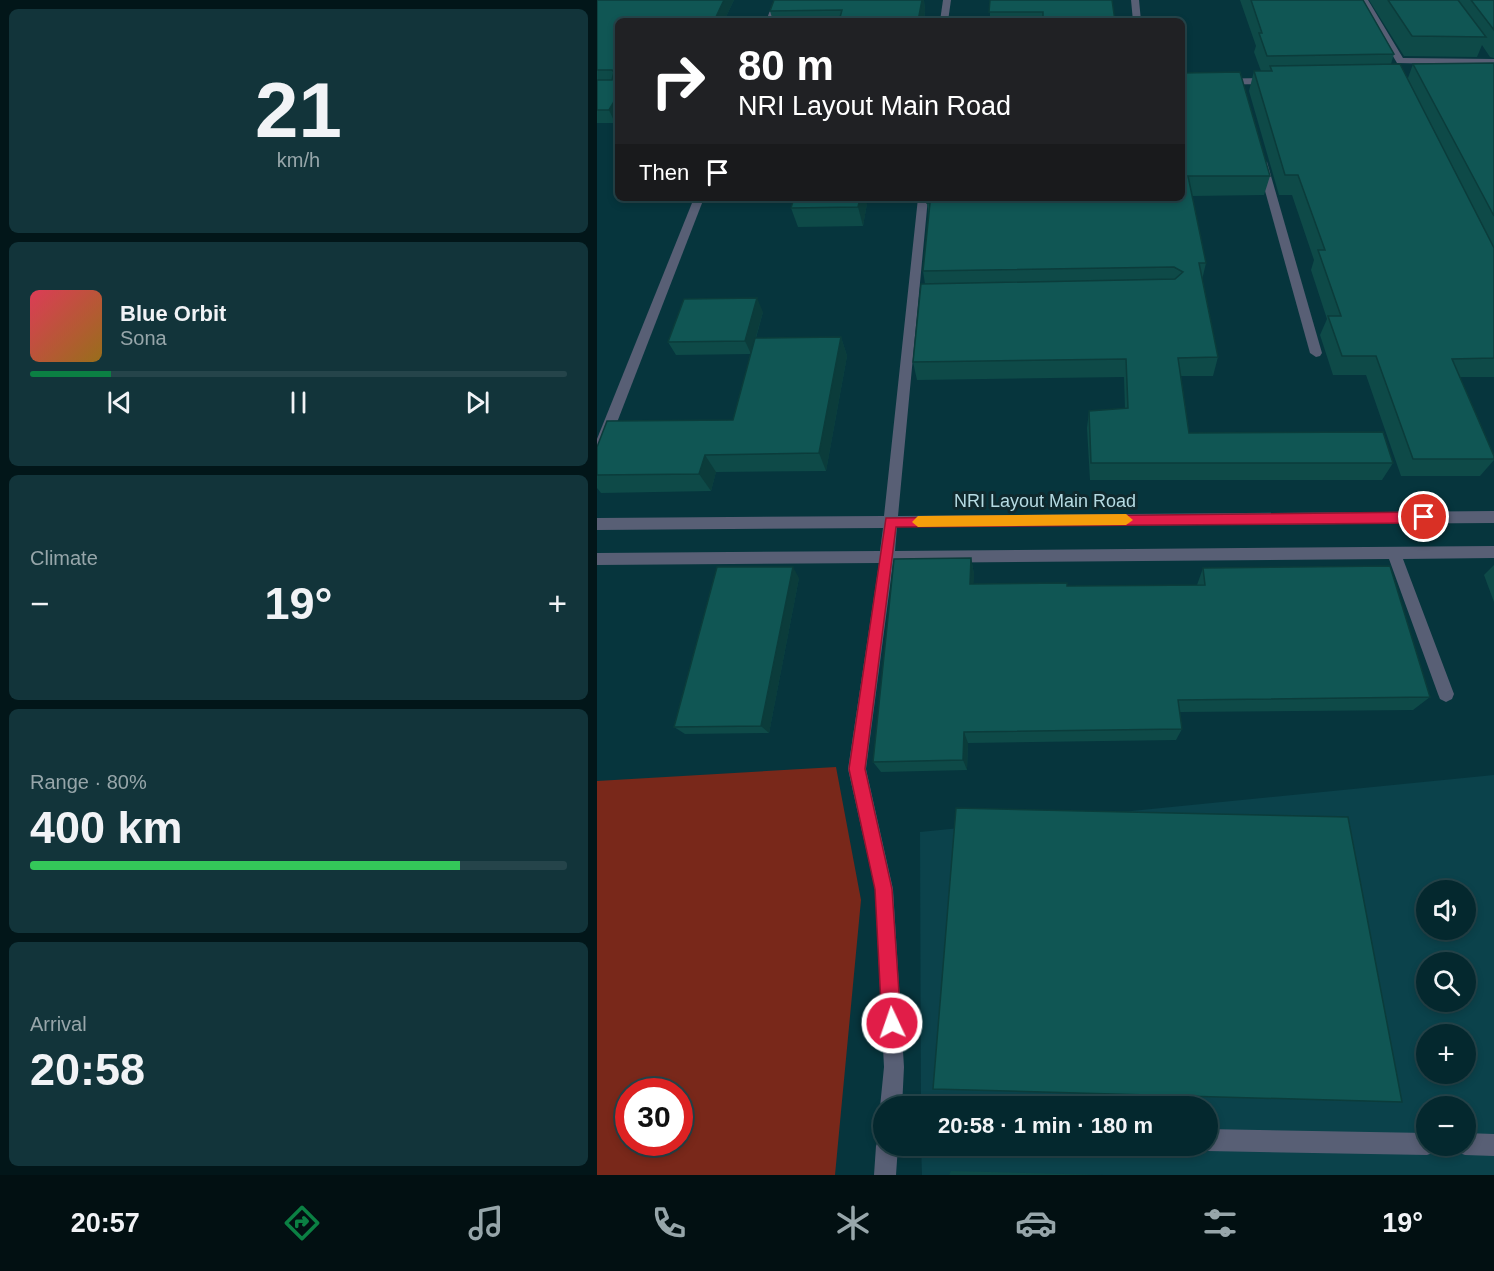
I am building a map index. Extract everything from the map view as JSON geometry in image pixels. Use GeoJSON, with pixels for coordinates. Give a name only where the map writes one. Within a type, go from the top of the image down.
{"type":"FeatureCollection","features":[{"type":"Feature","properties":{"kind":"street"},"geometry":{"type":"LineString","coordinates":[[771,18],[778,0]]}},
{"type":"Feature","properties":{"kind":"street"},"geometry":{"type":"LineString","coordinates":[[944,18],[947,0]]}},
{"type":"Feature","properties":{"kind":"street"},"geometry":{"type":"LineString","coordinates":[[1135,0],[1137,18]]}},
{"type":"Feature","properties":{"kind":"street"},"geometry":{"type":"LineString","coordinates":[[1353,0],[1365,24],[1378,24]]}},
{"type":"Feature","properties":{"kind":"street"},"geometry":{"type":"LineString","coordinates":[[1364,0],[1378,24],[1376,37],[1390,45],[1397,58],[1405,62],[1491,62]]}},
{"type":"Feature","properties":{"kind":"street"},"geometry":{"type":"LineString","coordinates":[[1360,15],[1372,14]]}},
{"type":"Feature","properties":{"kind":"street"},"geometry":{"type":"LineString","coordinates":[[1481,53],[1491,62],[1494,73]]}},
{"type":"Feature","properties":{"kind":"street"},"geometry":{"type":"LineString","coordinates":[[1185,82],[1285,81]]}},
{"type":"Feature","properties":{"kind":"street"},"geometry":{"type":"LineString","coordinates":[[1240,82],[1243,93]]}},
{"type":"Feature","properties":{"kind":"street"},"geometry":{"type":"LineString","coordinates":[[1259,150],[1315,353]]}},
{"type":"Feature","properties":{"kind":"street"},"geometry":{"type":"LineString","coordinates":[[597,456],[698,201]]}},
{"type":"Feature","properties":{"kind":"street"},"geometry":{"type":"LineString","coordinates":[[892,1096],[894,1067],[884,889],[857,769],[887,556],[919,296],[923,201]]}},
{"type":"Feature","properties":{"kind":"street","name":"NRI Layout Main Road"},"geometry":{"type":"LineString","coordinates":[[597,524],[1494,517]]}},
{"type":"Feature","properties":{"kind":"street"},"geometry":{"type":"LineString","coordinates":[[597,559],[1494,552]]}},
{"type":"Feature","properties":{"kind":"street"},"geometry":{"type":"LineString","coordinates":[[1394,553],[1446,694]]}},
{"type":"Feature","properties":{"kind":"street"},"geometry":{"type":"LineString","coordinates":[[1218,1140],[1416,1144]]}},
{"type":"Feature","properties":{"kind":"street"},"geometry":{"type":"LineString","coordinates":[[1476,1144],[1494,1145]]}},
{"type":"Feature","properties":{"kind":"street"},"geometry":{"type":"LineString","coordinates":[[885,1175],[886,1156]]}},
{"type":"Feature","properties":{"kind":"shaded area"},"geometry":{"type":"Polygon","coordinates":[[[836,767],[861,900],[835,1175],[597,1175],[597,781],[836,767]]]}},
{"type":"Feature","properties":{"kind":"shaded area"},"geometry":{"type":"Polygon","coordinates":[[[1494,775],[1494,1175],[922,1175],[921,1156],[1218,1156],[1218,1096],[921,1096],[920,832],[1494,775]]]}},
{"type":"Feature","properties":{"kind":"building"},"geometry":{"type":"Polygon","coordinates":[[[597,0],[724,0],[715,18],[615,18],[615,100],[609,110],[597,110],[597,80],[612,80],[614,72],[597,70],[597,0]]]}},
{"type":"Feature","properties":{"kind":"building"},"geometry":{"type":"Polygon","coordinates":[[[774,0],[922,0],[919,18],[840,18],[842,10],[770,11],[774,0]]]}},
{"type":"Feature","properties":{"kind":"building"},"geometry":{"type":"Polygon","coordinates":[[[990,0],[1112,0],[1115,18],[1043,18],[1043,12],[989,12],[990,0]]]}},
{"type":"Feature","properties":{"kind":"building"},"geometry":{"type":"Polygon","coordinates":[[[1251,0],[1363,0],[1394,54],[1267,56],[1251,0]]]}},
{"type":"Feature","properties":{"kind":"building"},"geometry":{"type":"Polygon","coordinates":[[[1388,0],[1458,0],[1486,37],[1412,36],[1388,0]]]}},
{"type":"Feature","properties":{"kind":"building"},"geometry":{"type":"Polygon","coordinates":[[[1471,0],[1494,0],[1494,30],[1471,0]]]}},
{"type":"Feature","properties":{"kind":"building"},"geometry":{"type":"Polygon","coordinates":[[[1494,63],[1494,216],[1413,64],[1494,63]]]}},
{"type":"Feature","properties":{"kind":"building"},"geometry":{"type":"Polygon","coordinates":[[[1400,64],[1494,248],[1494,358],[1452,359],[1494,459],[1413,459],[1376,356],[1342,356],[1328,316],[1341,316],[1318,250],[1325,250],[1298,175],[1285,175],[1254,71],[1272,71],[1270,66],[1400,64]]]}},
{"type":"Feature","properties":{"kind":"building"},"geometry":{"type":"Polygon","coordinates":[[[1240,72],[1270,176],[1188,176],[1206,263],[1199,263],[1218,357],[1178,358],[1189,433],[1383,432],[1393,463],[1091,463],[1089,411],[1128,408],[1126,359],[913,362],[921,284],[1175,279],[1183,272],[1174,267],[923,271],[930,203],[927,203],[927,201],[1185,201],[1185,73],[1240,72]]]}},
{"type":"Feature","properties":{"kind":"building"},"geometry":{"type":"Polygon","coordinates":[[[793,201],[859,201],[858,207],[791,208],[793,201]]]}},
{"type":"Feature","properties":{"kind":"building"},"geometry":{"type":"Polygon","coordinates":[[[757,298],[745,341],[668,342],[684,299],[757,298]]]}},
{"type":"Feature","properties":{"kind":"building"},"geometry":{"type":"Polygon","coordinates":[[[841,337],[819,453],[705,455],[699,474],[597,475],[597,447],[607,421],[733,420],[755,338],[841,337]]]}},
{"type":"Feature","properties":{"kind":"building"},"geometry":{"type":"Polygon","coordinates":[[[971,558],[970,584],[1067,583],[1067,586],[1205,585],[1203,568],[1390,566],[1430,697],[1178,700],[1182,729],[964,732],[963,760],[873,762],[894,559],[971,558]]]}},
{"type":"Feature","properties":{"kind":"building"},"geometry":{"type":"Polygon","coordinates":[[[717,567],[793,567],[761,726],[674,727],[717,567]]]}},
{"type":"Feature","properties":{"kind":"building"},"geometry":{"type":"Polygon","coordinates":[[[956,808],[1348,817],[1402,1102],[933,1089],[956,808]]]}},
{"type":"Feature","properties":{"kind":"slow traffic"},"geometry":{"type":"LineString","coordinates":[[918,522],[1126,520]]}},
{"type":"Feature","properties":{"kind":"route"},"geometry":{"type":"LineString","coordinates":[[892,1023],[884,889],[857,769],[890,522],[1424,517]]}}]}
